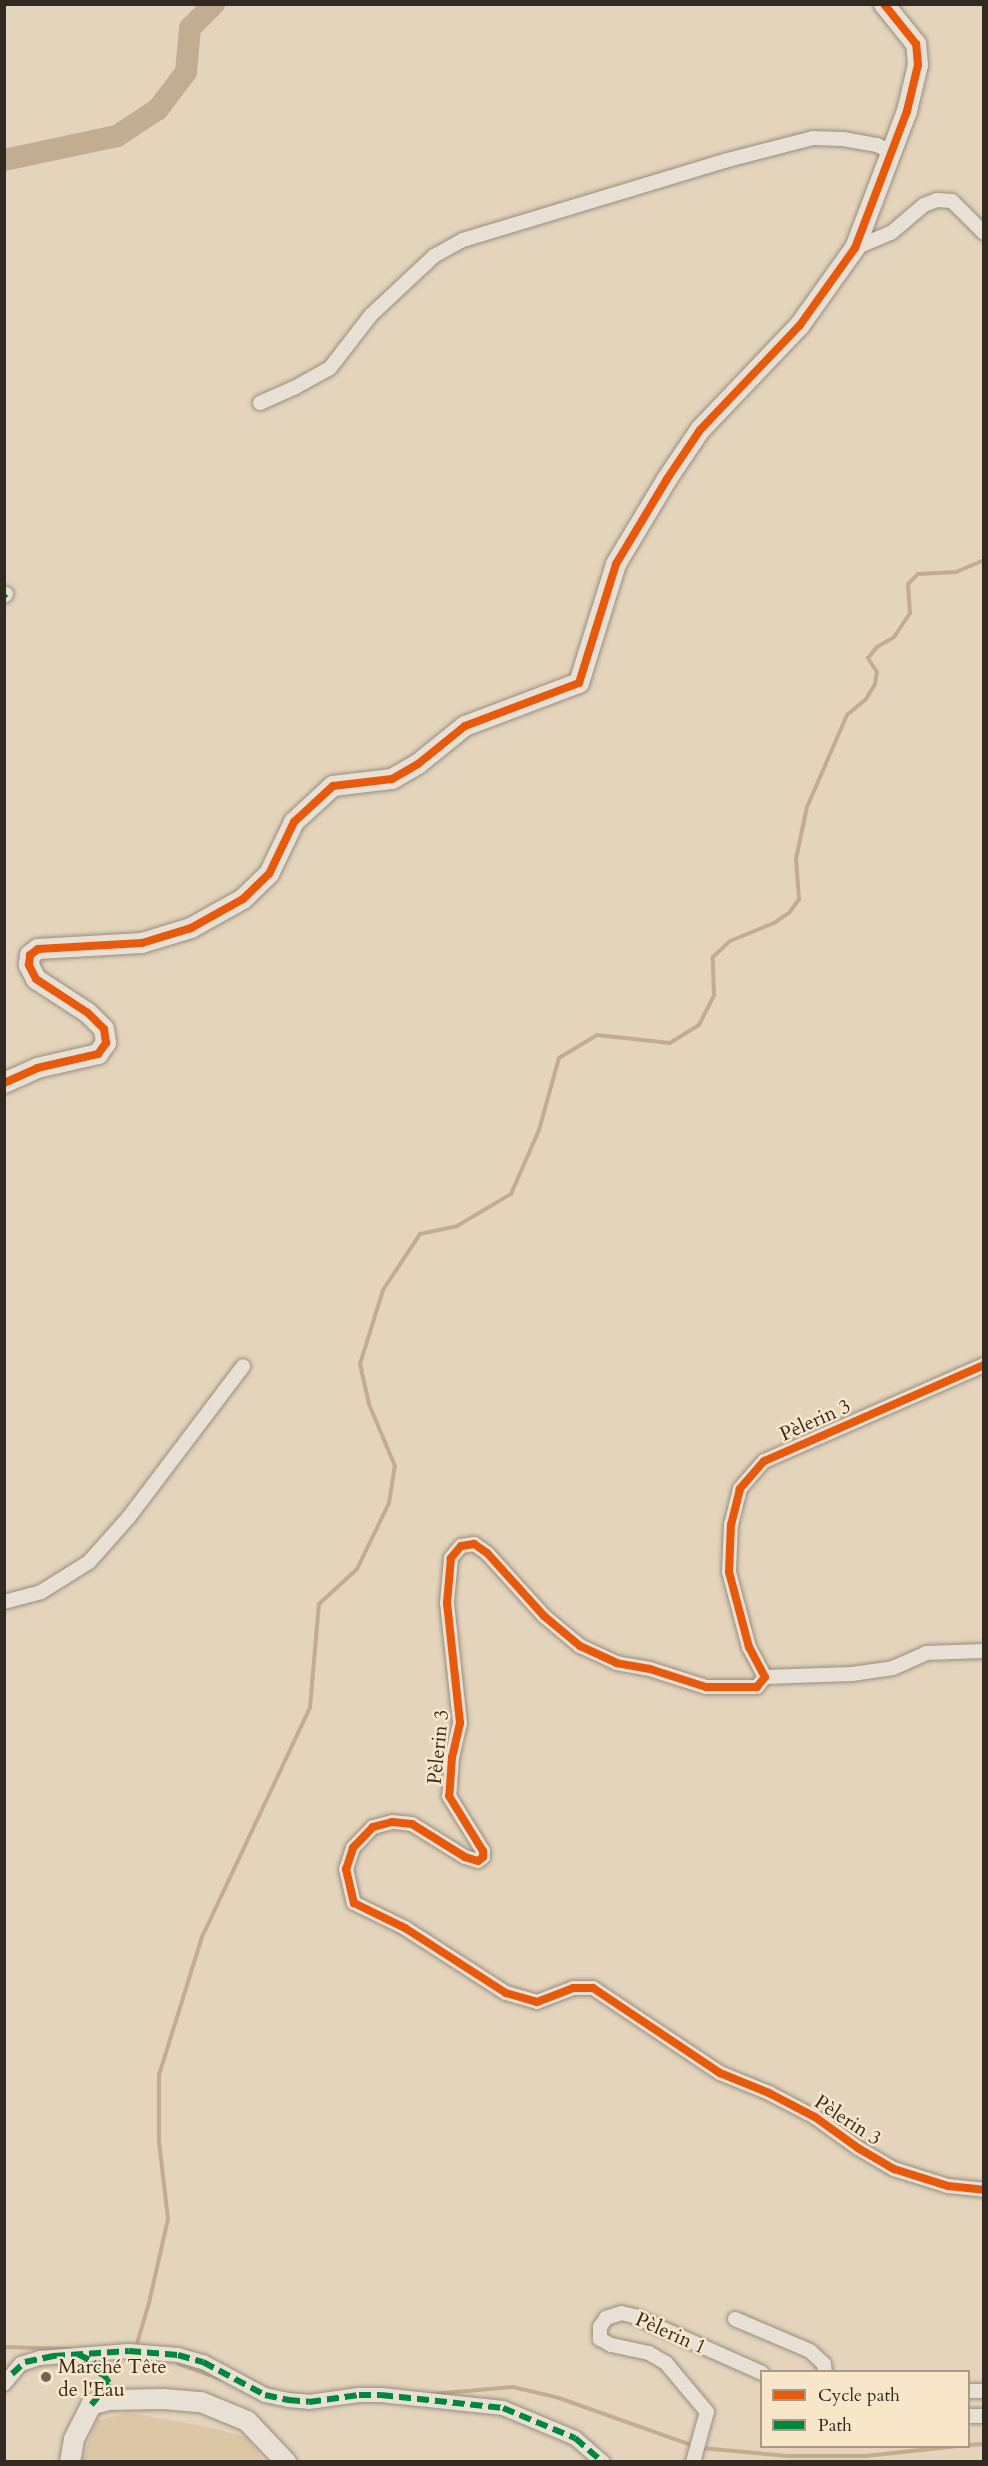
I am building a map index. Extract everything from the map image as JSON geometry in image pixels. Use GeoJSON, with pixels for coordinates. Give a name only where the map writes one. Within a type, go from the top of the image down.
{"type":"FeatureCollection","features":[{"type":"Feature","properties":{"kind":"street"},"geometry":{"type":"LineString","coordinates":[[4,1083],[37,1068],[98,1054],[106,1043],[104,1029],[88,1013],[36,979],[29,965],[30,955],[38,949],[142,943],[191,928],[243,899],[269,874],[294,822],[333,786],[392,779],[418,764],[465,726],[579,683],[615,564],[667,479],[700,430],[800,325],[855,248],[907,111],[918,65],[916,44],[884,4]]}},
{"type":"Feature","properties":{"kind":"street"},"geometry":{"type":"LineString","coordinates":[[260,403],[330,368],[371,315],[434,256],[463,240],[724,161],[813,138],[843,139],[878,145],[891,152]]}},
{"type":"Feature","properties":{"kind":"street"},"geometry":{"type":"LineString","coordinates":[[855,248],[891,233],[924,205],[937,200],[952,201],[984,233]]}},
{"type":"Feature","properties":{"kind":"street","name":"Pèlerin 3"},"geometry":{"type":"LineString","coordinates":[[984,1365],[764,1461],[740,1488],[731,1524],[729,1572],[749,1647],[765,1677],[757,1687],[706,1688],[650,1669],[617,1663],[580,1646],[544,1616],[487,1553],[474,1544],[461,1546],[451,1558],[447,1603],[460,1723],[452,1757],[449,1796],[483,1851],[483,1857],[478,1862],[465,1857],[412,1824],[392,1822],[373,1827],[353,1848],[346,1869],[354,1903],[374,1915],[405,1928],[506,1993],[537,2002],[573,1988],[593,1988],[720,2073],[769,2093],[815,2117],[858,2148],[894,2169],[948,2186],[984,2190]]}},
{"type":"Feature","properties":{"kind":"street"},"geometry":{"type":"LineString","coordinates":[[4,1602],[41,1592],[88,1562],[129,1517],[243,1366]]}},
{"type":"Feature","properties":{"kind":"street"},"geometry":{"type":"LineString","coordinates":[[765,1677],[852,1674],[893,1668],[926,1653],[984,1651]]}},
{"type":"Feature","properties":{"kind":"street","name":"Pèlerin 1"},"geometry":{"type":"LineString","coordinates":[[693,2462],[706,2412],[666,2362],[649,2353],[611,2345],[600,2338],[600,2327],[606,2318],[621,2313],[634,2316],[760,2372]]}},
{"type":"Feature","properties":{"kind":"street"},"geometry":{"type":"LineString","coordinates":[[735,2319],[810,2351],[825,2364],[825,2370]]}},
{"type":"Feature","properties":{"kind":"street"},"geometry":{"type":"LineString","coordinates":[[8,2379],[25,2362],[52,2356],[129,2351],[178,2355],[203,2362],[266,2395],[288,2400],[309,2402],[358,2395],[381,2395],[503,2408],[575,2438],[603,2462]]}},
{"type":"Feature","properties":{"kind":"street"},"geometry":{"type":"LineString","coordinates":[[70,2462],[74,2439],[91,2405],[108,2400],[164,2399],[201,2402],[247,2421],[286,2462]]}},
{"type":"Feature","properties":{"kind":"shaded area"},"geometry":{"type":"Polygon","coordinates":[[[127,2413],[198,2425],[246,2437],[264,2461],[81,2461],[97,2421],[127,2413]]]}},
{"type":"Feature","properties":{"kind":"waterway"},"geometry":{"type":"LineString","coordinates":[[4,160],[117,136],[158,109],[186,72],[190,28],[214,4]]}},
{"type":"Feature","properties":{"kind":"waterway"},"geometry":{"type":"LineString","coordinates":[[136,2347],[149,2303],[168,2219],[159,2141],[159,2075],[202,1937],[310,1708],[319,1604],[357,1569],[389,1503],[395,1466],[369,1404],[360,1364],[383,1290],[420,1234],[457,1226],[511,1194],[539,1130],[559,1058],[597,1035],[670,1043],[699,1025],[714,995],[713,957],[730,941],[774,923],[789,913],[799,899],[796,859],[807,807],[847,715],[866,699],[875,684],[877,672],[868,658],[877,647],[894,637],[910,613],[908,584],[918,574],[956,572],[984,560]]}},
{"type":"Feature","properties":{"kind":"waterway"},"geometry":{"type":"LineString","coordinates":[[4,2347],[70,2349]]}},
{"type":"Feature","properties":{"kind":"waterway"},"geometry":{"type":"LineString","coordinates":[[179,2364],[221,2379]]}},
{"type":"Feature","properties":{"kind":"waterway"},"geometry":{"type":"LineString","coordinates":[[432,2394],[513,2387],[559,2398],[688,2444]]}},
{"type":"Feature","properties":{"kind":"waterway"},"geometry":{"type":"LineString","coordinates":[[970,2445],[984,2444]]}},
{"type":"Feature","properties":{"kind":"waterway"},"geometry":{"type":"LineString","coordinates":[[701,2448],[788,2456],[866,2456],[939,2448]]}},
{"type":"Feature","properties":{"kind":"marked path"},"geometry":{"type":"LineString","coordinates":[[12,2374],[25,2362],[53,2356],[129,2351],[178,2355],[203,2362],[265,2395],[288,2400],[309,2402],[359,2395],[381,2395],[503,2408],[575,2438],[603,2462]]}},
{"type":"Feature","properties":{"kind":"marked path"},"geometry":{"type":"LineString","coordinates":[[78,2354],[95,2363],[99,2373],[104,2375],[109,2383],[91,2405]]}},
{"type":"Feature","properties":{"kind":"cycle path"},"geometry":{"type":"LineString","coordinates":[[4,1083],[37,1068],[98,1054],[106,1043],[104,1029],[88,1013],[36,979],[29,965],[30,955],[38,949],[142,943],[191,928],[243,899],[269,874],[294,822],[333,786],[392,779],[418,764],[465,726],[579,683],[616,564],[667,479],[700,430],[800,325],[855,248],[907,111],[918,65],[916,44],[884,4]]}},
{"type":"Feature","properties":{"kind":"cycle path"},"geometry":{"type":"LineString","coordinates":[[984,1365],[764,1461],[740,1489],[731,1524],[729,1572],[749,1647],[765,1677],[757,1687],[706,1687],[650,1669],[617,1663],[580,1646],[544,1616],[487,1553],[474,1544],[461,1546],[451,1558],[447,1603],[460,1723],[452,1757],[449,1796],[483,1851],[483,1857],[478,1861],[465,1857],[412,1824],[392,1822],[373,1827],[353,1848],[346,1869],[354,1903],[405,1928],[506,1993],[537,2002],[573,1988],[593,1988],[720,2073],[769,2093],[815,2117],[858,2148],[894,2169],[948,2186],[984,2190]]}},
{"type":"Feature","properties":{"kind":"place","name":"Marché Tête de l'Eau"},"geometry":{"type":"Point","coordinates":[46,2377]}}]}
